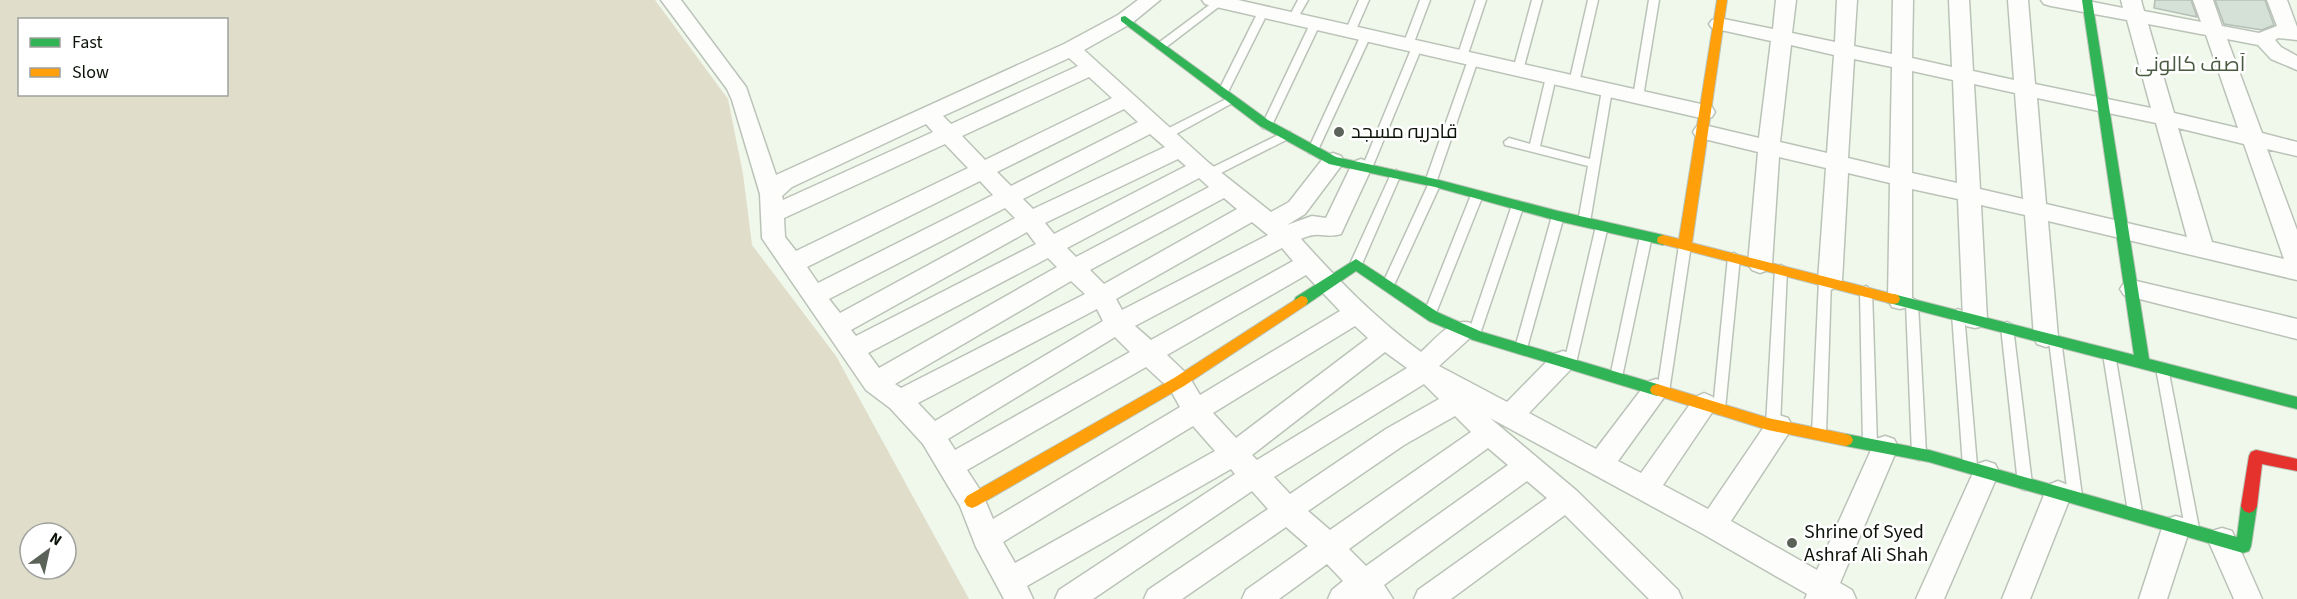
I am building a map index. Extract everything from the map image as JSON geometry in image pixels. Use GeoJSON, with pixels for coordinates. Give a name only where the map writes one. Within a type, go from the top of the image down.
{"type":"FeatureCollection","features":[{"type":"Feature","properties":{"kind":"street"},"geometry":{"type":"LineString","coordinates":[[671,0],[736,87],[742,100],[772,204],[774,238],[875,383],[899,401],[932,436],[972,501],[986,538],[1014,590],[1234,454],[1385,339]]}},
{"type":"Feature","properties":{"kind":"street"},"geometry":{"type":"LineString","coordinates":[[772,204],[784,182],[1071,49],[1125,19],[1150,0]]}},
{"type":"Feature","properties":{"kind":"street"},"geometry":{"type":"LineString","coordinates":[[1685,244],[1721,0]]}},
{"type":"Feature","properties":{"kind":"street"},"geometry":{"type":"LineString","coordinates":[[1760,264],[1769,147],[1786,0]]}},
{"type":"Feature","properties":{"kind":"street"},"geometry":{"type":"LineString","coordinates":[[1828,281],[1838,163],[1847,0]]}},
{"type":"Feature","properties":{"kind":"street"},"geometry":{"type":"LineString","coordinates":[[1904,0],[1901,178],[1906,301]]}},
{"type":"Feature","properties":{"kind":"street"},"geometry":{"type":"LineString","coordinates":[[1959,0],[1969,194],[1967,316]]}},
{"type":"Feature","properties":{"kind":"street"},"geometry":{"type":"LineString","coordinates":[[2018,0],[2036,209],[2051,339]]}},
{"type":"Feature","properties":{"kind":"street"},"geometry":{"type":"LineString","coordinates":[[2051,0],[2133,8],[2215,31],[2265,40],[2271,50],[2279,56],[2297,63]]}},
{"type":"Feature","properties":{"kind":"street"},"geometry":{"type":"LineString","coordinates":[[2204,0],[2297,262]]}},
{"type":"Feature","properties":{"kind":"street"},"geometry":{"type":"LineString","coordinates":[[2265,40],[2270,33],[2293,33],[2277,0]]}},
{"type":"Feature","properties":{"kind":"street"},"geometry":{"type":"LineString","coordinates":[[1216,1],[1251,6],[1293,19],[1638,97],[1769,147],[2297,271]]}},
{"type":"Feature","properties":{"kind":"street"},"geometry":{"type":"LineString","coordinates":[[2088,4],[2142,362]]}},
{"type":"Feature","properties":{"kind":"street"},"geometry":{"type":"LineString","coordinates":[[2133,8],[2202,249]]}},
{"type":"Feature","properties":{"kind":"street"},"geometry":{"type":"LineString","coordinates":[[1125,19],[1267,125],[1333,161],[1433,182],[1558,216],[1685,244],[2297,403]]}},
{"type":"Feature","properties":{"kind":"street"},"geometry":{"type":"LineString","coordinates":[[1719,24],[2164,118],[2297,149]]}},
{"type":"Feature","properties":{"kind":"street"},"geometry":{"type":"LineString","coordinates":[[1071,49],[1212,177],[1270,223],[1328,285],[1385,339],[1500,424],[1527,466],[1567,499],[1668,599]]}},
{"type":"Feature","properties":{"kind":"street"},"geometry":{"type":"LineString","coordinates":[[772,204],[946,133],[1091,68]]}},
{"type":"Feature","properties":{"kind":"street"},"geometry":{"type":"LineString","coordinates":[[791,264],[1126,100]]}},
{"type":"Feature","properties":{"kind":"street"},"geometry":{"type":"LineString","coordinates":[[929,114],[1030,220],[1051,248],[1102,296],[1117,324],[1179,382],[1196,412],[1234,454],[1288,511],[1329,547],[1372,591]]}},
{"type":"Feature","properties":{"kind":"street"},"geometry":{"type":"LineString","coordinates":[[814,296],[1007,197],[1166,136]]}},
{"type":"Feature","properties":{"kind":"street"},"geometry":{"type":"LineString","coordinates":[[835,327],[1030,220],[1166,136]]}},
{"type":"Feature","properties":{"kind":"street"},"geometry":{"type":"LineString","coordinates":[[932,436],[1117,324],[1270,223],[1297,208],[1333,161]]}},
{"type":"Feature","properties":{"kind":"street"},"geometry":{"type":"LineString","coordinates":[[899,401],[1102,296],[1270,223],[1312,224],[1329,228],[1336,226],[1364,168]]}},
{"type":"Feature","properties":{"kind":"street"},"geometry":{"type":"LineString","coordinates":[[852,350],[1051,248],[1212,177]]}},
{"type":"Feature","properties":{"kind":"street"},"geometry":{"type":"LineString","coordinates":[[875,383],[1074,268],[1212,177]]}},
{"type":"Feature","properties":{"kind":"street"},"geometry":{"type":"LineString","coordinates":[[950,466],[1308,263]]}},
{"type":"Feature","properties":{"kind":"street"},"geometry":{"type":"LineString","coordinates":[[972,501],[1179,382],[1328,285],[1356,264],[1430,314],[1468,332],[1776,425],[1919,454],[2243,546],[2256,456],[2297,465]]}},
{"type":"Feature","properties":{"kind":"street"},"geometry":{"type":"LineString","coordinates":[[2132,289],[2297,329]]}},
{"type":"Feature","properties":{"kind":"street"},"geometry":{"type":"LineString","coordinates":[[986,538],[1357,313]]}},
{"type":"Feature","properties":{"kind":"street"},"geometry":{"type":"LineString","coordinates":[[1069,599],[1424,368],[1468,332]]}},
{"type":"Feature","properties":{"kind":"street"},"geometry":{"type":"LineString","coordinates":[[1256,599],[1500,424],[1567,362]]}},
{"type":"Feature","properties":{"kind":"street"},"geometry":{"type":"LineString","coordinates":[[1424,368],[1457,402],[1500,424],[1600,465],[1713,525],[1828,595],[1877,446]]}},
{"type":"Feature","properties":{"kind":"street"},"geometry":{"type":"LineString","coordinates":[[1600,465],[1660,390]]}},
{"type":"Feature","properties":{"kind":"street"},"geometry":{"type":"LineString","coordinates":[[1158,599],[1395,437],[1457,402]]}},
{"type":"Feature","properties":{"kind":"street"},"geometry":{"type":"LineString","coordinates":[[1645,489],[1712,406]]}},
{"type":"Feature","properties":{"kind":"street"},"geometry":{"type":"LineString","coordinates":[[1713,525],[1776,425]]}},
{"type":"Feature","properties":{"kind":"street"},"geometry":{"type":"LineString","coordinates":[[1342,599],[1372,591],[1527,466]]}},
{"type":"Feature","properties":{"kind":"street"},"geometry":{"type":"LineString","coordinates":[[1930,599],[1978,470]]}},
{"type":"Feature","properties":{"kind":"street"},"geometry":{"type":"LineString","coordinates":[[2016,599],[2066,495]]}},
{"type":"Feature","properties":{"kind":"street"},"geometry":{"type":"LineString","coordinates":[[1428,599],[1567,499]]}},
{"type":"Feature","properties":{"kind":"street"},"geometry":{"type":"LineString","coordinates":[[2153,599],[2184,530]]}},
{"type":"Feature","properties":{"kind":"street"},"geometry":{"type":"LineString","coordinates":[[2222,540],[2248,599]]}},
{"type":"Feature","properties":{"kind":"lane"},"geometry":{"type":"LineString","coordinates":[[1293,19],[1303,0]]}},
{"type":"Feature","properties":{"kind":"lane"},"geometry":{"type":"LineString","coordinates":[[1313,150],[1358,33],[1364,0]]}},
{"type":"Feature","properties":{"kind":"lane"},"geometry":{"type":"LineString","coordinates":[[1364,168],[1412,46],[1425,0]]}},
{"type":"Feature","properties":{"kind":"lane"},"geometry":{"type":"LineString","coordinates":[[1388,285],[1433,182],[1468,58],[1481,0]]}},
{"type":"Feature","properties":{"kind":"lane"},"geometry":{"type":"LineString","coordinates":[[1518,70],[1537,0]]}},
{"type":"Feature","properties":{"kind":"lane"},"geometry":{"type":"LineString","coordinates":[[1574,82],[1593,0]]}},
{"type":"Feature","properties":{"kind":"lane"},"geometry":{"type":"LineString","coordinates":[[1638,97],[1654,0]]}},
{"type":"Feature","properties":{"kind":"lane"},"geometry":{"type":"LineString","coordinates":[[1161,46],[1216,1]]}},
{"type":"Feature","properties":{"kind":"lane"},"geometry":{"type":"LineString","coordinates":[[1166,136],[1228,96],[1251,6]]}},
{"type":"Feature","properties":{"kind":"lane"},"geometry":{"type":"LineString","coordinates":[[1267,125],[1315,24]]}},
{"type":"Feature","properties":{"kind":"lane"},"geometry":{"type":"LineString","coordinates":[[1534,148],[1551,77]]}},
{"type":"Feature","properties":{"kind":"lane"},"geometry":{"type":"LineString","coordinates":[[1584,222],[1607,90]]}},
{"type":"Feature","properties":{"kind":"lane"},"geometry":{"type":"LineString","coordinates":[[1212,177],[1286,135]]}},
{"type":"Feature","properties":{"kind":"lane"},"geometry":{"type":"LineString","coordinates":[[1509,142],[1594,164]]}},
{"type":"Feature","properties":{"kind":"lane"},"geometry":{"type":"LineString","coordinates":[[1356,264],[1396,174]]}},
{"type":"Feature","properties":{"kind":"lane"},"geometry":{"type":"LineString","coordinates":[[1430,314],[1477,195]]}},
{"type":"Feature","properties":{"kind":"lane"},"geometry":{"type":"LineString","coordinates":[[1468,332],[1518,205]]}},
{"type":"Feature","properties":{"kind":"lane"},"geometry":{"type":"LineString","coordinates":[[1521,348],[1558,216]]}},
{"type":"Feature","properties":{"kind":"lane"},"geometry":{"type":"LineString","coordinates":[[1567,362],[1602,226]]}},
{"type":"Feature","properties":{"kind":"lane"},"geometry":{"type":"LineString","coordinates":[[1616,377],[1646,236]]}},
{"type":"Feature","properties":{"kind":"lane"},"geometry":{"type":"LineString","coordinates":[[1660,390],[1685,244]]}},
{"type":"Feature","properties":{"kind":"lane"},"geometry":{"type":"LineString","coordinates":[[1712,406],[1734,257]]}},
{"type":"Feature","properties":{"kind":"lane"},"geometry":{"type":"LineString","coordinates":[[1776,425],[1781,269]]}},
{"type":"Feature","properties":{"kind":"lane"},"geometry":{"type":"LineString","coordinates":[[1819,434],[1828,281]]}},
{"type":"Feature","properties":{"kind":"lane"},"geometry":{"type":"LineString","coordinates":[[1866,291],[1877,446]]}},
{"type":"Feature","properties":{"kind":"lane"},"geometry":{"type":"LineString","coordinates":[[1906,301],[1919,454]]}},
{"type":"Feature","properties":{"kind":"lane"},"geometry":{"type":"LineString","coordinates":[[1967,316],[1978,470]]}},
{"type":"Feature","properties":{"kind":"lane"},"geometry":{"type":"LineString","coordinates":[[2007,327],[2025,484]]}},
{"type":"Feature","properties":{"kind":"lane"},"geometry":{"type":"LineString","coordinates":[[2051,339],[2066,495]]}},
{"type":"Feature","properties":{"kind":"lane"},"geometry":{"type":"LineString","coordinates":[[2108,353],[2135,515]]}},
{"type":"Feature","properties":{"kind":"lane"},"geometry":{"type":"LineString","coordinates":[[2162,367],[2184,530]]}},
{"type":"Feature","properties":{"kind":"shaded area"},"geometry":{"type":"Polygon","coordinates":[[[0,0],[655,0],[728,99],[743,174],[752,245],[836,356],[969,599],[0,599],[0,0]]]}},
{"type":"Feature","properties":{"kind":"building"},"geometry":{"type":"Polygon","coordinates":[[[2155,0],[2191,0],[2197,17],[2154,8],[2155,0]]]}},
{"type":"Feature","properties":{"kind":"building"},"geometry":{"type":"Polygon","coordinates":[[[2215,0],[2265,0],[2274,25],[2262,30],[2224,24],[2215,0]]]}},
{"type":"Feature","properties":{"kind":"traffic: fast"},"geometry":{"type":"LineString","coordinates":[[2087,0],[2142,362]]}},
{"type":"Feature","properties":{"kind":"traffic: fast"},"geometry":{"type":"LineString","coordinates":[[1125,19],[1264,123],[1333,161],[1435,183],[1558,216],[1663,240]]}},
{"type":"Feature","properties":{"kind":"traffic: fast"},"geometry":{"type":"LineString","coordinates":[[1301,301],[1356,264],[1434,317],[1478,336],[1657,390]]}},
{"type":"Feature","properties":{"kind":"traffic: fast"},"geometry":{"type":"LineString","coordinates":[[1893,299],[2297,403]]}},
{"type":"Feature","properties":{"kind":"traffic: fast"},"geometry":{"type":"LineString","coordinates":[[1846,440],[1929,456],[2243,546],[2249,506]]}},
{"type":"Feature","properties":{"kind":"traffic: slow"},"geometry":{"type":"LineString","coordinates":[[1685,245],[1722,0]]}},
{"type":"Feature","properties":{"kind":"traffic: slow"},"geometry":{"type":"LineString","coordinates":[[1663,240],[1893,299]]}},
{"type":"Feature","properties":{"kind":"traffic: slow"},"geometry":{"type":"LineString","coordinates":[[972,501],[1179,382],[1301,301]]}},
{"type":"Feature","properties":{"kind":"traffic: slow"},"geometry":{"type":"LineString","coordinates":[[1657,390],[1768,424],[1846,440]]}},
{"type":"Feature","properties":{"kind":"traffic: jam"},"geometry":{"type":"LineString","coordinates":[[2249,506],[2256,456],[2297,465]]}},
{"type":"Feature","properties":{"kind":"place","name":"قادریہ مسجد"},"geometry":{"type":"Point","coordinates":[1339,132]}},
{"type":"Feature","properties":{"kind":"place","name":"Shrine of Syed Ashraf Ali Shah"},"geometry":{"type":"Point","coordinates":[1792,543]}},
{"type":"Feature","properties":{"kind":"district","name":"آصف کالونی"},"geometry":{"type":"Point","coordinates":[2190,64]}}]}
